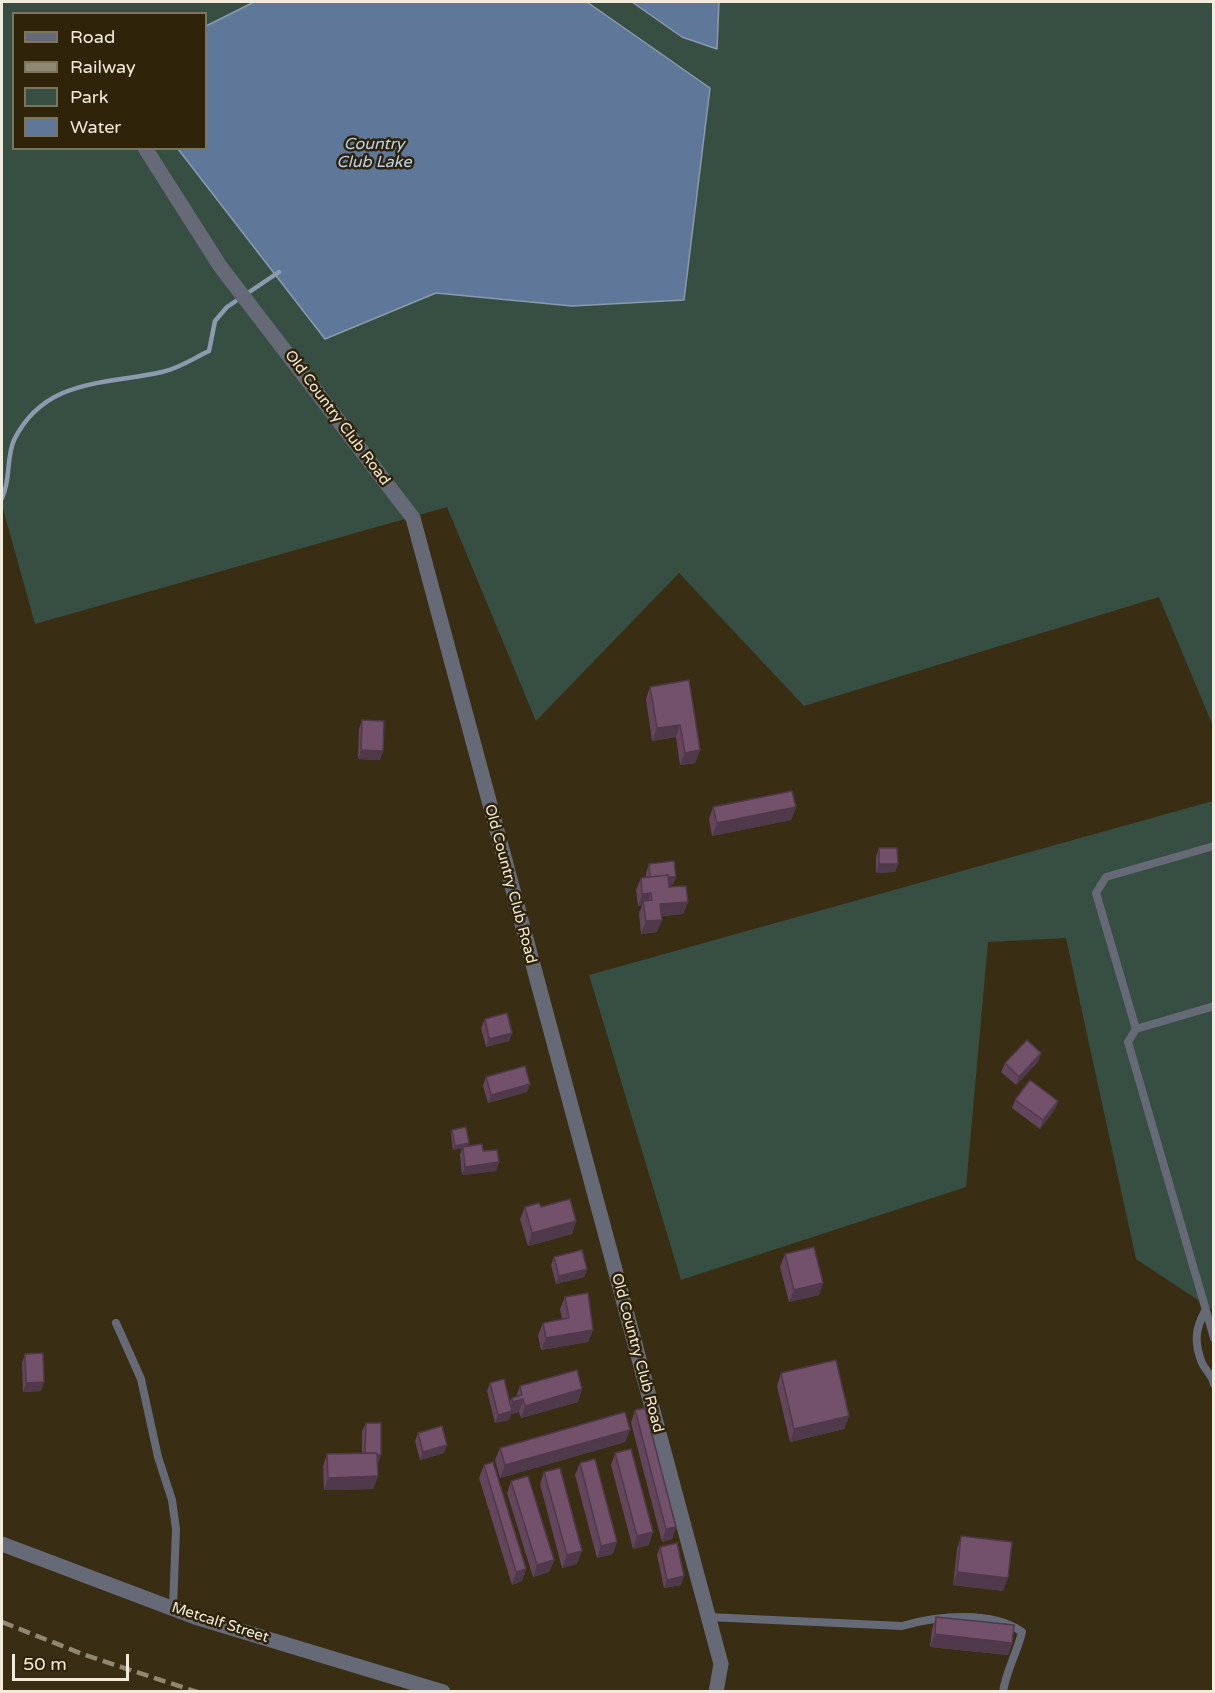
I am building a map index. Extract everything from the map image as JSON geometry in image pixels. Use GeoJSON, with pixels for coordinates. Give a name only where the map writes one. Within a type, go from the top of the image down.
{"type":"FeatureCollection","features":[{"type":"Feature","properties":{"kind":"street","name":"Old Country Club Road"},"geometry":{"type":"LineString","coordinates":[[146,150],[237,288],[413,518],[721,1664],[716,1692]]}},
{"type":"Feature","properties":{"kind":"street","name":"Metcalf Street"},"geometry":{"type":"LineString","coordinates":[[2,1544],[173,1608],[442,1692]]}},
{"type":"Feature","properties":{"kind":"lane"},"geometry":{"type":"LineString","coordinates":[[1136,1029],[1096,893],[1106,877],[1214,846]]}},
{"type":"Feature","properties":{"kind":"lane"},"geometry":{"type":"LineString","coordinates":[[1214,1006],[1136,1029],[1128,1042],[1214,1338]]}},
{"type":"Feature","properties":{"kind":"lane"},"geometry":{"type":"LineString","coordinates":[[1205,1311],[1196,1326],[1196,1343],[1203,1365],[1213,1378]]}},
{"type":"Feature","properties":{"kind":"lane"},"geometry":{"type":"LineString","coordinates":[[117,1323],[141,1379],[158,1457],[172,1500],[176,1529],[173,1608]]}},
{"type":"Feature","properties":{"kind":"lane"},"geometry":{"type":"LineString","coordinates":[[708,1617],[902,1626],[928,1618],[957,1617],[1012,1624],[1023,1632],[1015,1660],[1006,1674],[1003,1692]]}},
{"type":"Feature","properties":{"kind":"green space"},"geometry":{"type":"Polygon","coordinates":[[[2,2],[1213,2],[1213,726],[1159,597],[804,706],[679,573],[536,721],[447,507],[35,624],[2,505],[2,2]]]}},
{"type":"Feature","properties":{"kind":"green space"},"geometry":{"type":"Polygon","coordinates":[[[1213,801],[1213,1310],[1136,1259],[1066,938],[988,942],[966,1187],[681,1280],[589,975],[1213,801]]]}},
{"type":"Feature","properties":{"kind":"water","name":"Country Club Lake"},"geometry":{"type":"Polygon","coordinates":[[[254,2],[587,2],[710,88],[684,300],[572,306],[436,293],[325,339],[179,150],[207,150],[207,26],[254,2]]]}},
{"type":"Feature","properties":{"kind":"water"},"geometry":{"type":"Polygon","coordinates":[[[632,2],[719,2],[717,49],[682,37],[632,2]]]}},
{"type":"Feature","properties":{"kind":"building"},"geometry":{"type":"Polygon","coordinates":[[[689,680],[700,750],[685,753],[680,725],[657,728],[650,687],[689,680]]]}},
{"type":"Feature","properties":{"kind":"building"},"geometry":{"type":"Polygon","coordinates":[[[362,720],[384,721],[383,751],[361,750],[362,720]]]}},
{"type":"Feature","properties":{"kind":"building"},"geometry":{"type":"Polygon","coordinates":[[[792,791],[796,807],[717,823],[713,807],[792,791]]]}},
{"type":"Feature","properties":{"kind":"building"},"geometry":{"type":"Polygon","coordinates":[[[879,848],[897,848],[898,864],[879,864],[879,848]]]}},
{"type":"Feature","properties":{"kind":"building"},"geometry":{"type":"Polygon","coordinates":[[[674,861],[676,877],[668,877],[668,875],[650,877],[649,864],[674,861]]]}},
{"type":"Feature","properties":{"kind":"building"},"geometry":{"type":"Polygon","coordinates":[[[668,875],[669,887],[686,886],[688,902],[660,904],[662,920],[646,921],[643,901],[652,900],[651,893],[642,894],[641,878],[668,875]]]}},
{"type":"Feature","properties":{"kind":"building"},"geometry":{"type":"Polygon","coordinates":[[[507,1013],[512,1033],[489,1039],[485,1019],[507,1013]]]}},
{"type":"Feature","properties":{"kind":"building"},"geometry":{"type":"Polygon","coordinates":[[[1027,1040],[1041,1053],[1019,1077],[1005,1063],[1027,1040]]]}},
{"type":"Feature","properties":{"kind":"building"},"geometry":{"type":"Polygon","coordinates":[[[525,1066],[530,1084],[491,1095],[486,1077],[525,1066]]]}},
{"type":"Feature","properties":{"kind":"building"},"geometry":{"type":"Polygon","coordinates":[[[1030,1080],[1058,1101],[1043,1120],[1015,1100],[1030,1080]]]}},
{"type":"Feature","properties":{"kind":"building"},"geometry":{"type":"Polygon","coordinates":[[[466,1127],[469,1143],[455,1146],[452,1130],[466,1127]]]}},
{"type":"Feature","properties":{"kind":"building"},"geometry":{"type":"Polygon","coordinates":[[[482,1144],[483,1151],[497,1150],[499,1162],[465,1167],[463,1147],[482,1144]]]}},
{"type":"Feature","properties":{"kind":"building"},"geometry":{"type":"Polygon","coordinates":[[[570,1199],[576,1221],[532,1233],[525,1207],[539,1203],[541,1207],[570,1199]]]}},
{"type":"Feature","properties":{"kind":"building"},"geometry":{"type":"Polygon","coordinates":[[[814,1247],[823,1283],[794,1290],[785,1254],[814,1247]]]}},
{"type":"Feature","properties":{"kind":"building"},"geometry":{"type":"Polygon","coordinates":[[[582,1250],[587,1269],[559,1276],[554,1257],[582,1250]]]}},
{"type":"Feature","properties":{"kind":"building"},"geometry":{"type":"Polygon","coordinates":[[[588,1293],[593,1330],[546,1338],[543,1323],[569,1318],[565,1297],[588,1293]]]}},
{"type":"Feature","properties":{"kind":"building"},"geometry":{"type":"Polygon","coordinates":[[[43,1353],[44,1382],[26,1383],[25,1354],[43,1353]]]}},
{"type":"Feature","properties":{"kind":"building"},"geometry":{"type":"Polygon","coordinates":[[[836,1360],[849,1416],[794,1429],[781,1373],[836,1360]]]}},
{"type":"Feature","properties":{"kind":"building"},"geometry":{"type":"Polygon","coordinates":[[[577,1370],[582,1389],[525,1406],[523,1399],[513,1402],[512,1398],[522,1395],[520,1386],[577,1370]]]}},
{"type":"Feature","properties":{"kind":"building"},"geometry":{"type":"Polygon","coordinates":[[[504,1379],[512,1411],[498,1415],[490,1383],[504,1379]]]}},
{"type":"Feature","properties":{"kind":"building"},"geometry":{"type":"Polygon","coordinates":[[[645,1408],[676,1527],[666,1529],[635,1410],[645,1408]]]}},
{"type":"Feature","properties":{"kind":"building"},"geometry":{"type":"Polygon","coordinates":[[[625,1412],[630,1430],[505,1465],[500,1448],[625,1412]]]}},
{"type":"Feature","properties":{"kind":"building"},"geometry":{"type":"Polygon","coordinates":[[[366,1423],[381,1423],[381,1455],[365,1453],[366,1423]]]}},
{"type":"Feature","properties":{"kind":"building"},"geometry":{"type":"Polygon","coordinates":[[[442,1426],[447,1445],[423,1452],[418,1433],[442,1426]]]}},
{"type":"Feature","properties":{"kind":"building"},"geometry":{"type":"Polygon","coordinates":[[[631,1449],[653,1532],[637,1536],[615,1453],[631,1449]]]}},
{"type":"Feature","properties":{"kind":"building"},"geometry":{"type":"Polygon","coordinates":[[[377,1453],[378,1476],[328,1478],[327,1454],[377,1453]]]}},
{"type":"Feature","properties":{"kind":"building"},"geometry":{"type":"Polygon","coordinates":[[[595,1459],[617,1542],[601,1546],[580,1463],[595,1459]]]}},
{"type":"Feature","properties":{"kind":"building"},"geometry":{"type":"Polygon","coordinates":[[[493,1462],[526,1569],[516,1572],[484,1465],[493,1462]]]}},
{"type":"Feature","properties":{"kind":"building"},"geometry":{"type":"Polygon","coordinates":[[[560,1468],[582,1551],[567,1555],[544,1472],[560,1468]]]}},
{"type":"Feature","properties":{"kind":"building"},"geometry":{"type":"Polygon","coordinates":[[[528,1476],[554,1560],[537,1565],[511,1481],[528,1476]]]}},
{"type":"Feature","properties":{"kind":"building"},"geometry":{"type":"Polygon","coordinates":[[[961,1536],[1012,1542],[1008,1578],[957,1572],[961,1536]]]}},
{"type":"Feature","properties":{"kind":"building"},"geometry":{"type":"Polygon","coordinates":[[[677,1543],[684,1576],[667,1580],[660,1547],[677,1543]]]}},
{"type":"Feature","properties":{"kind":"building"},"geometry":{"type":"Polygon","coordinates":[[[936,1617],[1014,1625],[1012,1643],[935,1634],[936,1617]]]}},
{"type":"Feature","properties":{"kind":"waterway"},"geometry":{"type":"LineString","coordinates":[[2,498],[7,484],[14,440],[27,420],[42,405],[78,388],[168,371],[209,351],[215,321],[227,307],[279,272]]}},
{"type":"Feature","properties":{"kind":"railway"},"geometry":{"type":"LineString","coordinates":[[2,1622],[85,1655],[197,1692]]}}]}
